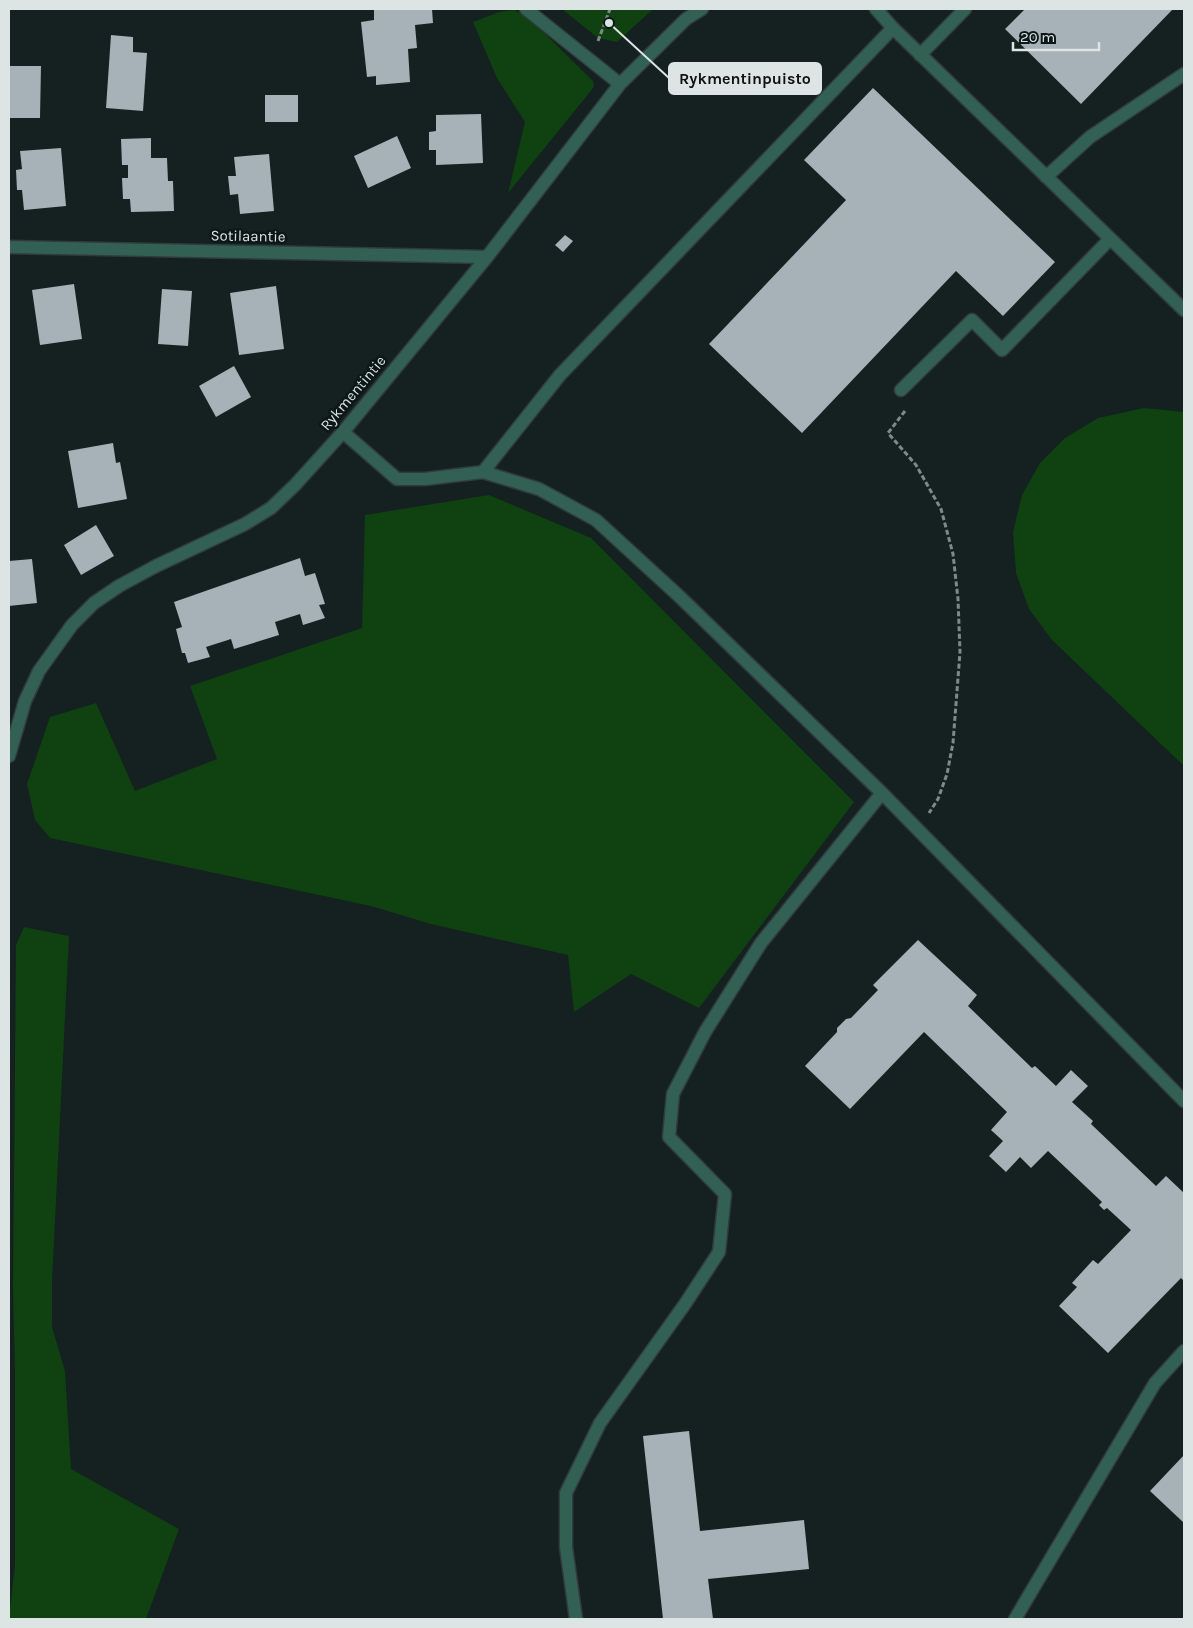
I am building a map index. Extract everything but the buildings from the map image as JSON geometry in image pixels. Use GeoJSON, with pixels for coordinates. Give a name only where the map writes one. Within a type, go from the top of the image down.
{"type":"FeatureCollection","features":[{"type":"Feature","properties":{"kind":"street"},"geometry":{"type":"LineString","coordinates":[[526,9],[620,84]]}},
{"type":"Feature","properties":{"kind":"street","name":"Rykmentintie"},"geometry":{"type":"LineString","coordinates":[[9,756],[25,702],[39,671],[72,625],[94,603],[119,586],[156,566],[245,524],[271,508],[295,485],[343,432],[487,257],[620,84],[686,19],[702,9]]}},
{"type":"Feature","properties":{"kind":"street"},"geometry":{"type":"LineString","coordinates":[[876,9],[920,55],[1184,310]]}},
{"type":"Feature","properties":{"kind":"street"},"geometry":{"type":"LineString","coordinates":[[920,55],[965,9]]}},
{"type":"Feature","properties":{"kind":"street"},"geometry":{"type":"LineString","coordinates":[[483,472],[560,376],[893,28]]}},
{"type":"Feature","properties":{"kind":"street"},"geometry":{"type":"LineString","coordinates":[[1046,177],[1090,137],[1184,74]]}},
{"type":"Feature","properties":{"kind":"street"},"geometry":{"type":"LineString","coordinates":[[901,390],[972,320],[1002,350],[1110,239]]}},
{"type":"Feature","properties":{"kind":"street","name":"Sotilaantie"},"geometry":{"type":"LineString","coordinates":[[9,247],[487,257]]}},
{"type":"Feature","properties":{"kind":"street"},"geometry":{"type":"LineString","coordinates":[[343,432],[397,479],[425,479],[483,472],[539,489],[596,520],[680,597],[882,793],[1184,1101]]}},
{"type":"Feature","properties":{"kind":"street"},"geometry":{"type":"LineString","coordinates":[[576,1619],[566,1547],[566,1492],[600,1423],[685,1304],[719,1252],[725,1194],[669,1137],[672,1094],[704,1032],[761,943],[882,793]]}},
{"type":"Feature","properties":{"kind":"street"},"geometry":{"type":"LineString","coordinates":[[1015,1619],[1155,1383],[1184,1350]]}},
{"type":"Feature","properties":{"kind":"path"},"geometry":{"type":"LineString","coordinates":[[590,61],[610,9]]}},
{"type":"Feature","properties":{"kind":"path"},"geometry":{"type":"LineString","coordinates":[[901,390],[909,405],[888,433],[916,464],[941,509],[953,554],[958,599],[960,652],[953,743],[947,774],[938,799],[918,831]]}},
{"type":"Feature","properties":{"kind":"green space"},"geometry":{"type":"Polygon","coordinates":[[[562,9],[653,9],[617,42],[598,38],[562,9]]]}},
{"type":"Feature","properties":{"kind":"green space"},"geometry":{"type":"Polygon","coordinates":[[[514,10],[528,17],[593,81],[594,87],[508,193],[525,122],[497,78],[473,22],[499,12],[514,10]]]}},
{"type":"Feature","properties":{"kind":"green space"},"geometry":{"type":"Polygon","coordinates":[[[1144,408],[1184,412],[1184,766],[1052,640],[1029,609],[1016,573],[1013,532],[1022,495],[1040,463],[1065,438],[1098,418],[1144,408]]]}},
{"type":"Feature","properties":{"kind":"green space"},"geometry":{"type":"Polygon","coordinates":[[[489,495],[591,538],[854,802],[699,1008],[631,974],[574,1012],[568,955],[431,924],[371,906],[50,838],[35,820],[27,784],[50,717],[96,703],[135,791],[217,759],[190,686],[362,628],[365,515],[489,495]]]}},
{"type":"Feature","properties":{"kind":"green space"},"geometry":{"type":"Polygon","coordinates":[[[24,927],[69,936],[52,1282],[52,1327],[65,1371],[71,1469],[179,1529],[146,1619],[9,1619],[15,1564],[13,1287],[16,945],[24,927]]]}},
{"type":"Feature","properties":{"kind":"place","name":"Rykmentinpuisto"},"geometry":{"type":"Point","coordinates":[609,23]}}]}
